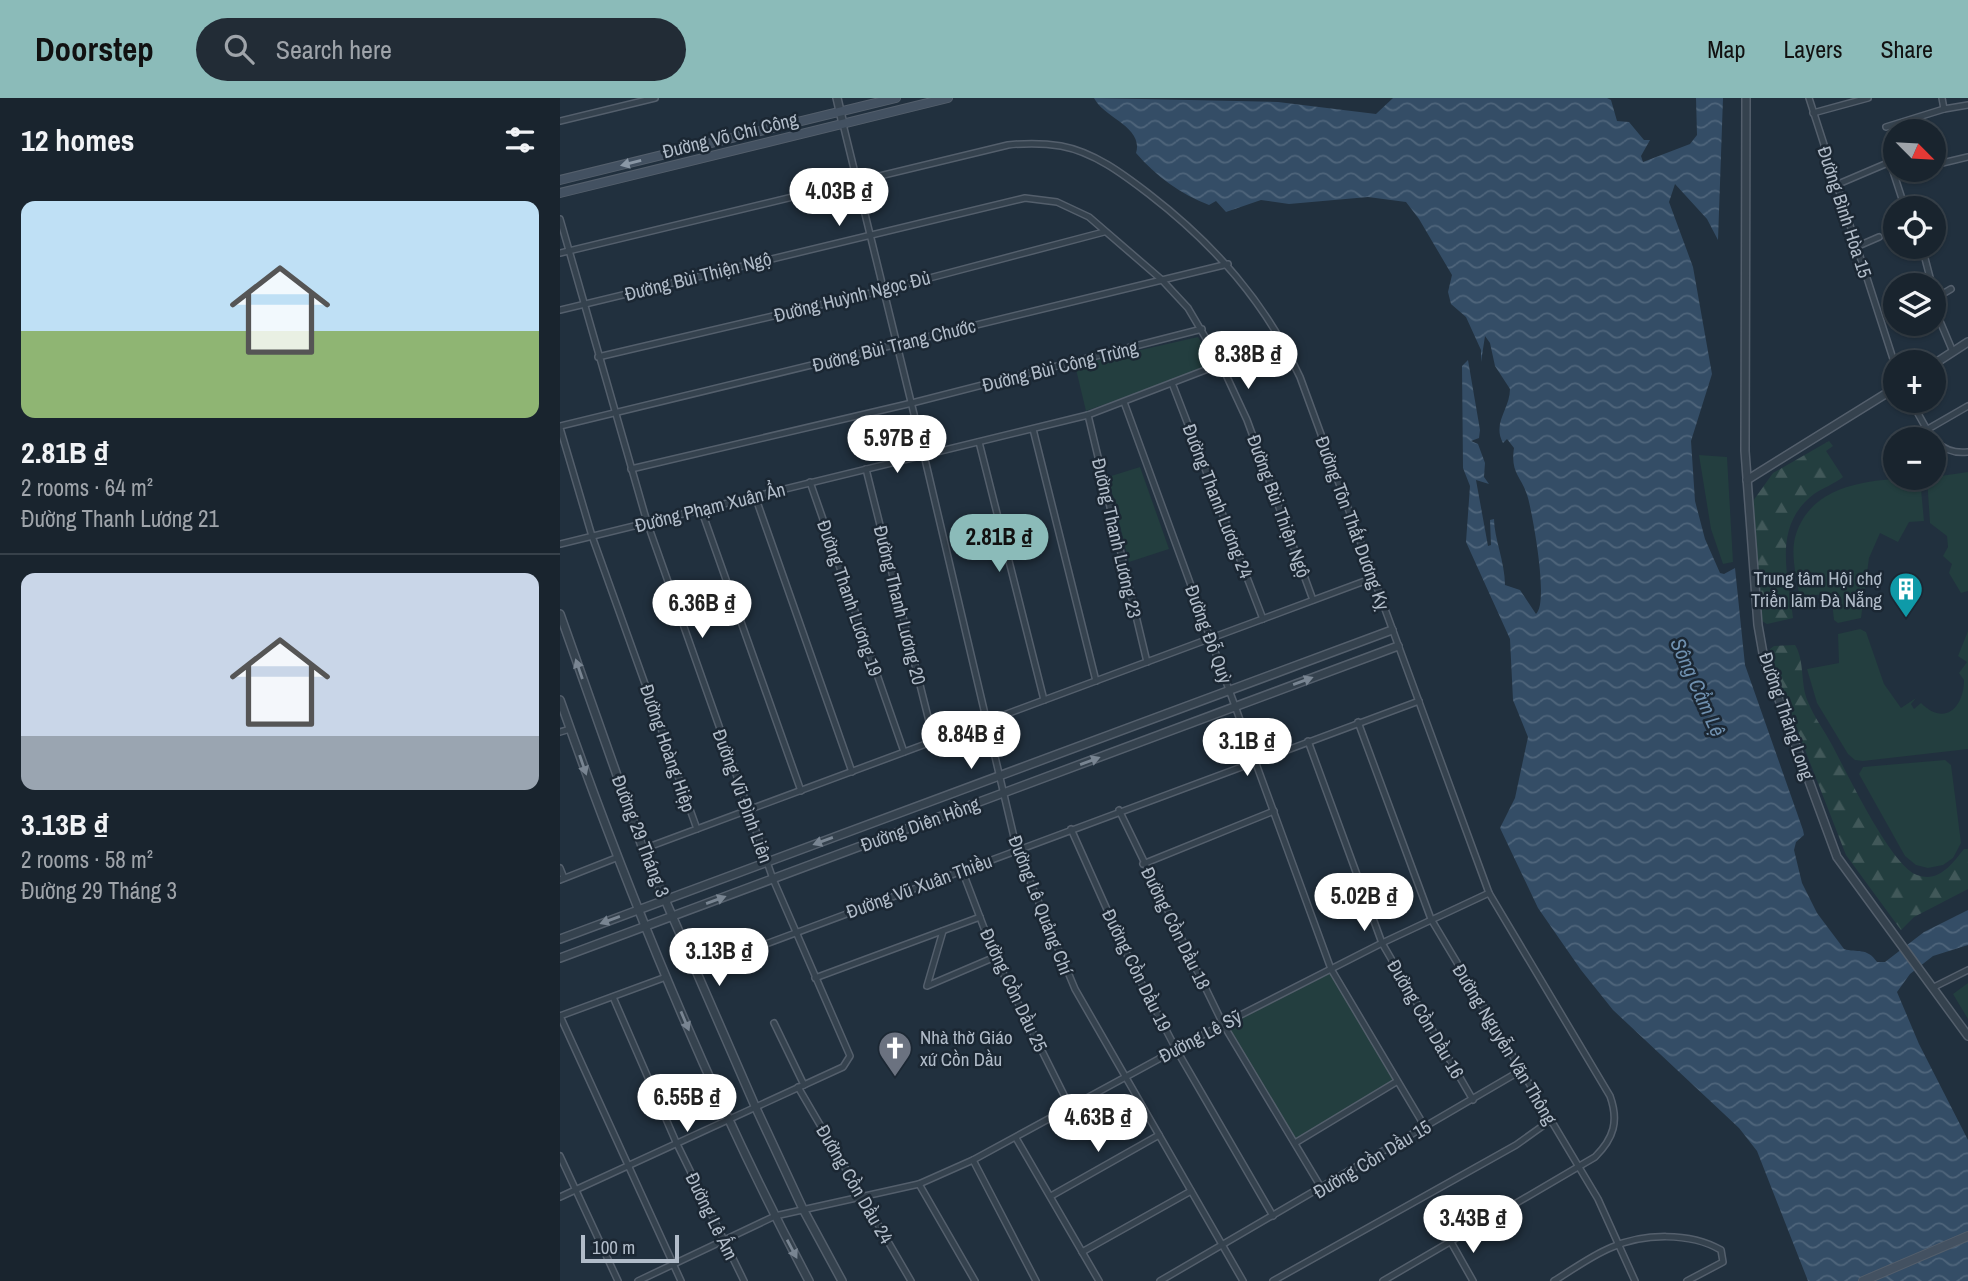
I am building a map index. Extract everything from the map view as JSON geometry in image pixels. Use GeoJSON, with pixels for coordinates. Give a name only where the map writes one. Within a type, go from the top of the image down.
{"type":"FeatureCollection","features":[{"type":"Feature","properties":{"kind":"main road","name":"Đường Võ Chí Công"},"geometry":{"type":"LineString","coordinates":[[560,180],[896,98]]}},
{"type":"Feature","properties":{"kind":"main road","name":"Đường Võ Chí Công"},"geometry":{"type":"LineString","coordinates":[[560,193],[948,98]]}},
{"type":"Feature","properties":{"kind":"main road"},"geometry":{"type":"LineString","coordinates":[[1863,1281],[1968,1236]]}},
{"type":"Feature","properties":{"kind":"main road"},"geometry":{"type":"LineString","coordinates":[[1876,1281],[1968,1242]]}},
{"type":"Feature","properties":{"kind":"street"},"geometry":{"type":"LineString","coordinates":[[560,121],[655,98]]}},
{"type":"Feature","properties":{"kind":"street"},"geometry":{"type":"LineString","coordinates":[[837,98],[843,124]]}},
{"type":"Feature","properties":{"kind":"street","name":"Đường Thăng Long"},"geometry":{"type":"LineString","coordinates":[[1746,98],[1747,480],[1758,625],[1767,669],[1837,857],[1968,1036]]}},
{"type":"Feature","properties":{"kind":"street","name":"Đường Bình Hòa 15"},"geometry":{"type":"LineString","coordinates":[[1809,98],[1890,350]]}},
{"type":"Feature","properties":{"kind":"street"},"geometry":{"type":"LineString","coordinates":[[1813,113],[1868,98]]}},
{"type":"Feature","properties":{"kind":"street"},"geometry":{"type":"LineString","coordinates":[[1942,98],[1944,110]]}},
{"type":"Feature","properties":{"kind":"street"},"geometry":{"type":"LineString","coordinates":[[1913,119],[1968,105]]}},
{"type":"Feature","properties":{"kind":"street","name":"Đường Lê Quảng Chí"},"geometry":{"type":"LineString","coordinates":[[843,124],[912,403],[997,776],[1017,850],[1075,989],[1243,1281]]}},
{"type":"Feature","properties":{"kind":"street","name":"Đường Tôn Thất Dương Kỵ"},"geometry":{"type":"LineString","coordinates":[[560,253],[1008,145],[1032,143],[1062,146],[1095,158],[1124,175],[1201,236],[1255,297],[1280,335],[1300,377],[1489,892],[1610,1096],[1615,1111],[1615,1128],[1606,1146],[1579,1167],[1384,1281]]}},
{"type":"Feature","properties":{"kind":"street"},"geometry":{"type":"LineString","coordinates":[[1946,162],[1968,157]]}},
{"type":"Feature","properties":{"kind":"street"},"geometry":{"type":"LineString","coordinates":[[1836,185],[1883,165]]}},
{"type":"Feature","properties":{"kind":"street","name":"Đường Bùi Thiện Ngộ"},"geometry":{"type":"LineString","coordinates":[[560,310],[1025,198],[1057,202],[1089,216],[1104,232],[1162,280],[1188,308],[1202,329],[1221,364],[1274,489],[1313,600]]}},
{"type":"Feature","properties":{"kind":"street","name":"Đường Vũ Đình Liên"},"geometry":{"type":"LineString","coordinates":[[560,219],[647,522],[766,862],[793,932],[850,1056],[843,1067],[560,1197]]}},
{"type":"Feature","properties":{"kind":"street","name":"Đường Huỳnh Ngọc Đủ"},"geometry":{"type":"LineString","coordinates":[[598,357],[884,290],[1104,232]]}},
{"type":"Feature","properties":{"kind":"street"},"geometry":{"type":"LineString","coordinates":[[1857,247],[1879,236]]}},
{"type":"Feature","properties":{"kind":"street","name":"Đường Bùi Trang Chước"},"geometry":{"type":"LineString","coordinates":[[560,427],[1228,264]]}},
{"type":"Feature","properties":{"kind":"street"},"geometry":{"type":"LineString","coordinates":[[1946,292],[1951,289]]}},
{"type":"Feature","properties":{"kind":"street","name":"Đường Bùi Công Trừng"},"geometry":{"type":"LineString","coordinates":[[631,469],[912,403],[1202,329]]}},
{"type":"Feature","properties":{"kind":"street"},"geometry":{"type":"LineString","coordinates":[[1946,336],[1952,352]]}},
{"type":"Feature","properties":{"kind":"street"},"geometry":{"type":"LineString","coordinates":[[1946,356],[1968,342]]}},
{"type":"Feature","properties":{"kind":"street","name":"Đường Phạm Xuân Ẩn"},"geometry":{"type":"LineString","coordinates":[[560,544],[1088,415],[1221,364]]}},
{"type":"Feature","properties":{"kind":"street","name":"Đường Thanh Lương 24"},"geometry":{"type":"LineString","coordinates":[[1172,383],[1263,619]]}},
{"type":"Feature","properties":{"kind":"street"},"geometry":{"type":"LineString","coordinates":[[1747,480],[1883,395]]}},
{"type":"Feature","properties":{"kind":"street","name":"Đường Đỗ Quỳ"},"geometry":{"type":"LineString","coordinates":[[1124,402],[1331,969],[1425,1127]]}},
{"type":"Feature","properties":{"kind":"street"},"geometry":{"type":"LineString","coordinates":[[1931,427],[1968,406]]}},
{"type":"Feature","properties":{"kind":"street","name":"Đường Thanh Lương 23"},"geometry":{"type":"LineString","coordinates":[[1088,415],[1147,662]]}},
{"type":"Feature","properties":{"kind":"street","name":"Đường Hoàng Hiệp"},"geometry":{"type":"LineString","coordinates":[[560,427],[592,536],[696,829]]}},
{"type":"Feature","properties":{"kind":"street"},"geometry":{"type":"LineString","coordinates":[[1033,429],[1096,681]]}},
{"type":"Feature","properties":{"kind":"street"},"geometry":{"type":"LineString","coordinates":[[979,442],[1044,700]]}},
{"type":"Feature","properties":{"kind":"street"},"geometry":{"type":"LineString","coordinates":[[1946,451],[1968,452]]}},
{"type":"Feature","properties":{"kind":"street","name":"Đường Thanh Lương 20"},"geometry":{"type":"LineString","coordinates":[[866,469],[934,741]]}},
{"type":"Feature","properties":{"kind":"street","name":"Đường Thanh Lương 19"},"geometry":{"type":"LineString","coordinates":[[810,482],[904,752]]}},
{"type":"Feature","properties":{"kind":"street"},"geometry":{"type":"LineString","coordinates":[[755,496],[852,772]]}},
{"type":"Feature","properties":{"kind":"street"},"geometry":{"type":"LineString","coordinates":[[701,509],[801,791]]}},
{"type":"Feature","properties":{"kind":"street"},"geometry":{"type":"LineString","coordinates":[[643,849],[1373,578]]}},
{"type":"Feature","properties":{"kind":"street","name":"Đường 29 Tháng 3"},"geometry":{"type":"LineString","coordinates":[[560,614],[643,849],[755,1106],[803,1209],[842,1281]]}},
{"type":"Feature","properties":{"kind":"street","name":"Đường Diên Hồng"},"geometry":{"type":"LineString","coordinates":[[560,939],[1392,630]]}},
{"type":"Feature","properties":{"kind":"street","name":"Đường Diên Hồng"},"geometry":{"type":"LineString","coordinates":[[560,958],[1398,646]]}},
{"type":"Feature","properties":{"kind":"street","name":"Đường 29 Tháng 3"},"geometry":{"type":"LineString","coordinates":[[560,700],[637,910],[727,1119],[809,1281]]}},
{"type":"Feature","properties":{"kind":"street","name":"Đường Vũ Xuân Thiều"},"geometry":{"type":"LineString","coordinates":[[696,970],[1119,810],[1419,701]]}},
{"type":"Feature","properties":{"kind":"street","name":"Đường Nguyễn Văn Thông"},"geometry":{"type":"LineString","coordinates":[[1358,722],[1431,919],[1579,1167],[1635,1281]]}},
{"type":"Feature","properties":{"kind":"street"},"geometry":{"type":"LineString","coordinates":[[560,732],[570,729]]}},
{"type":"Feature","properties":{"kind":"street","name":"Đường Cồn Dầu 16"},"geometry":{"type":"LineString","coordinates":[[1308,741],[1381,943],[1473,1100]]}},
{"type":"Feature","properties":{"kind":"street","name":"Đường Cồn Dầu 18"},"geometry":{"type":"LineString","coordinates":[[1119,810],[1223,1024],[1322,1189]]}},
{"type":"Feature","properties":{"kind":"street"},"geometry":{"type":"LineString","coordinates":[[1143,864],[1273,811]]}},
{"type":"Feature","properties":{"kind":"street","name":"Đường Cồn Dầu 19"},"geometry":{"type":"LineString","coordinates":[[1071,829],[1130,961],[1176,1049],[1273,1216]]}},
{"type":"Feature","properties":{"kind":"street"},"geometry":{"type":"LineString","coordinates":[[560,868],[562,879],[616,858]]}},
{"type":"Feature","properties":{"kind":"street","name":"Đường Cồn Dầu 25"},"geometry":{"type":"LineString","coordinates":[[961,870],[995,957],[1070,1107]]}},
{"type":"Feature","properties":{"kind":"street","name":"Đường Lê Sỹ"},"geometry":{"type":"LineString","coordinates":[[638,1281],[775,1216],[919,1184],[973,1160],[1223,1024],[1381,943],[1489,892]]}},
{"type":"Feature","properties":{"kind":"street"},"geometry":{"type":"LineString","coordinates":[[815,978],[980,917]]}},
{"type":"Feature","properties":{"kind":"street"},"geometry":{"type":"LineString","coordinates":[[943,932],[927,986],[995,957]]}},
{"type":"Feature","properties":{"kind":"street"},"geometry":{"type":"LineString","coordinates":[[1934,987],[1968,970]]}},
{"type":"Feature","properties":{"kind":"street"},"geometry":{"type":"LineString","coordinates":[[666,977],[560,1016],[626,1166],[681,1281]]}},
{"type":"Feature","properties":{"kind":"street","name":"Đường Lê Ấm"},"geometry":{"type":"LineString","coordinates":[[613,997],[676,1142],[722,1241],[744,1281]]}},
{"type":"Feature","properties":{"kind":"street","name":"Đường Cồn Dầu 24"},"geometry":{"type":"LineString","coordinates":[[774,1023],[801,1086],[911,1281]]}},
{"type":"Feature","properties":{"kind":"street","name":"Đường Cồn Dầu 15"},"geometry":{"type":"LineString","coordinates":[[1160,1281],[1322,1189],[1520,1071]]}},
{"type":"Feature","properties":{"kind":"street"},"geometry":{"type":"LineString","coordinates":[[1295,1143],[1396,1082]]}},
{"type":"Feature","properties":{"kind":"street"},"geometry":{"type":"LineString","coordinates":[[1273,1281],[1517,1145],[1551,1120]]}},
{"type":"Feature","properties":{"kind":"street"},"geometry":{"type":"LineString","coordinates":[[1051,1196],[1159,1135]]}},
{"type":"Feature","properties":{"kind":"street"},"geometry":{"type":"LineString","coordinates":[[1016,1138],[1099,1281]]}},
{"type":"Feature","properties":{"kind":"street"},"geometry":{"type":"LineString","coordinates":[[560,1156],[618,1281]]}},
{"type":"Feature","properties":{"kind":"street"},"geometry":{"type":"LineString","coordinates":[[973,1160],[1036,1281]]}},
{"type":"Feature","properties":{"kind":"street"},"geometry":{"type":"LineString","coordinates":[[919,1184],[975,1281]]}},
{"type":"Feature","properties":{"kind":"street"},"geometry":{"type":"LineString","coordinates":[[1082,1252],[1191,1191]]}},
{"type":"Feature","properties":{"kind":"street"},"geometry":{"type":"LineString","coordinates":[[1554,1281],[1619,1245],[1648,1238],[1693,1239],[1721,1250],[1723,1262],[1718,1268],[1687,1281]]}},
{"type":"Feature","properties":{"kind":"street"},"geometry":{"type":"LineString","coordinates":[[1451,1242],[1473,1281]]}},
{"type":"Feature","properties":{"kind":"green space"},"geometry":{"type":"Polygon","coordinates":[[[1198,337],[1214,362],[1212,366],[1086,411],[1075,365],[1198,337]]]}},
{"type":"Feature","properties":{"kind":"green space"},"geometry":{"type":"Polygon","coordinates":[[[1829,441],[1833,446],[1826,451],[1843,477],[1814,494],[1792,521],[1786,568],[1793,618],[1767,624],[1762,621],[1753,501],[1773,473],[1829,441]]]}},
{"type":"Feature","properties":{"kind":"green space"},"geometry":{"type":"Polygon","coordinates":[[[1699,455],[1727,457],[1733,562],[1723,564],[1711,529],[1699,455]]]}},
{"type":"Feature","properties":{"kind":"green space"},"geometry":{"type":"Polygon","coordinates":[[[1140,467],[1169,549],[1129,562],[1108,477],[1140,467]]]}},
{"type":"Feature","properties":{"kind":"green space"},"geometry":{"type":"Polygon","coordinates":[[[1968,472],[1968,591],[1961,593],[1949,573],[1952,564],[1943,556],[1948,547],[1947,536],[1930,523],[1928,490],[1946,490],[1946,475],[1968,472]]]}},
{"type":"Feature","properties":{"kind":"green space"},"geometry":{"type":"Polygon","coordinates":[[[1883,480],[1883,490],[1921,490],[1924,521],[1909,522],[1898,542],[1880,533],[1869,558],[1861,618],[1838,623],[1834,620],[1831,593],[1808,596],[1799,593],[1794,564],[1794,541],[1804,517],[1816,503],[1831,494],[1865,482],[1883,480]]]}},
{"type":"Feature","properties":{"kind":"green space"},"geometry":{"type":"Polygon","coordinates":[[[1860,629],[1866,632],[1884,684],[1901,708],[1916,698],[1911,704],[1914,709],[1921,703],[1938,713],[1952,711],[1961,698],[1964,680],[1959,673],[1967,662],[1958,656],[1968,631],[1968,749],[1863,761],[1855,760],[1848,754],[1817,703],[1807,669],[1839,663],[1838,634],[1860,629]]]}},
{"type":"Feature","properties":{"kind":"green space"},"geometry":{"type":"Polygon","coordinates":[[[1795,645],[1810,708],[1882,837],[1906,868],[1917,875],[1932,876],[1944,871],[1964,849],[1968,849],[1968,889],[1914,917],[1901,930],[1846,855],[1774,670],[1770,649],[1774,646],[1795,645]]]}},
{"type":"Feature","properties":{"kind":"green space"},"geometry":{"type":"Polygon","coordinates":[[[1945,760],[1951,765],[1961,843],[1953,858],[1943,865],[1928,868],[1916,865],[1905,856],[1859,774],[1863,767],[1945,760]]]}},
{"type":"Feature","properties":{"kind":"green space"},"geometry":{"type":"Polygon","coordinates":[[[1331,969],[1396,1082],[1295,1143],[1223,1024],[1331,969]]]}},
{"type":"Feature","properties":{"kind":"green space"},"geometry":{"type":"Polygon","coordinates":[[[1968,983],[1968,1019],[1953,994],[1968,983]]]}},
{"type":"Feature","properties":{"kind":"water","name":"Sông Cẩm Lệ"},"geometry":{"type":"Polygon","coordinates":[[[1094,98],[1278,102],[1376,114],[1393,98],[1607,98],[1611,100],[1617,121],[1629,122],[1644,140],[1650,140],[1641,156],[1643,162],[1690,144],[1697,135],[1696,98],[1723,98],[1718,240],[1707,219],[1675,184],[1669,202],[1693,267],[1712,374],[1691,441],[1695,501],[1705,539],[1720,573],[1724,574],[1735,568],[1745,665],[1803,830],[1804,835],[1796,842],[1794,850],[1802,883],[1817,913],[1844,949],[1866,952],[1877,962],[1885,962],[1924,932],[1968,910],[1968,945],[1933,956],[1910,974],[1897,992],[1919,1044],[1968,1140],[1968,1281],[1808,1281],[1757,1151],[1739,1128],[1613,1010],[1538,908],[1500,828],[1515,798],[1528,737],[1513,700],[1510,639],[1466,542],[1470,486],[1463,468],[1462,366],[1468,360],[1480,430],[1479,438],[1471,441],[1478,444],[1485,463],[1484,477],[1489,484],[1476,480],[1488,546],[1491,545],[1490,520],[1494,519],[1505,585],[1520,590],[1536,614],[1540,607],[1541,577],[1528,498],[1515,469],[1514,448],[1507,439],[1503,443],[1499,429],[1510,389],[1495,366],[1490,343],[1485,336],[1481,362],[1481,350],[1466,317],[1451,304],[1448,292],[1452,275],[1419,219],[1406,202],[1368,197],[1289,204],[1261,200],[1226,212],[1216,201],[1209,205],[1198,201],[1160,177],[1136,153],[1137,144],[1129,129],[1094,98]]]}},
{"type":"Feature","properties":{"kind":"place","name":"Trung tâm Hội chợ Triển lãm Đà Nẵng"},"geometry":{"type":"Point","coordinates":[1906,619]}},
{"type":"Feature","properties":{"kind":"place","name":"Nhà thờ Giáo xứ Cồn Dầu"},"geometry":{"type":"Point","coordinates":[895,1078]}}]}
